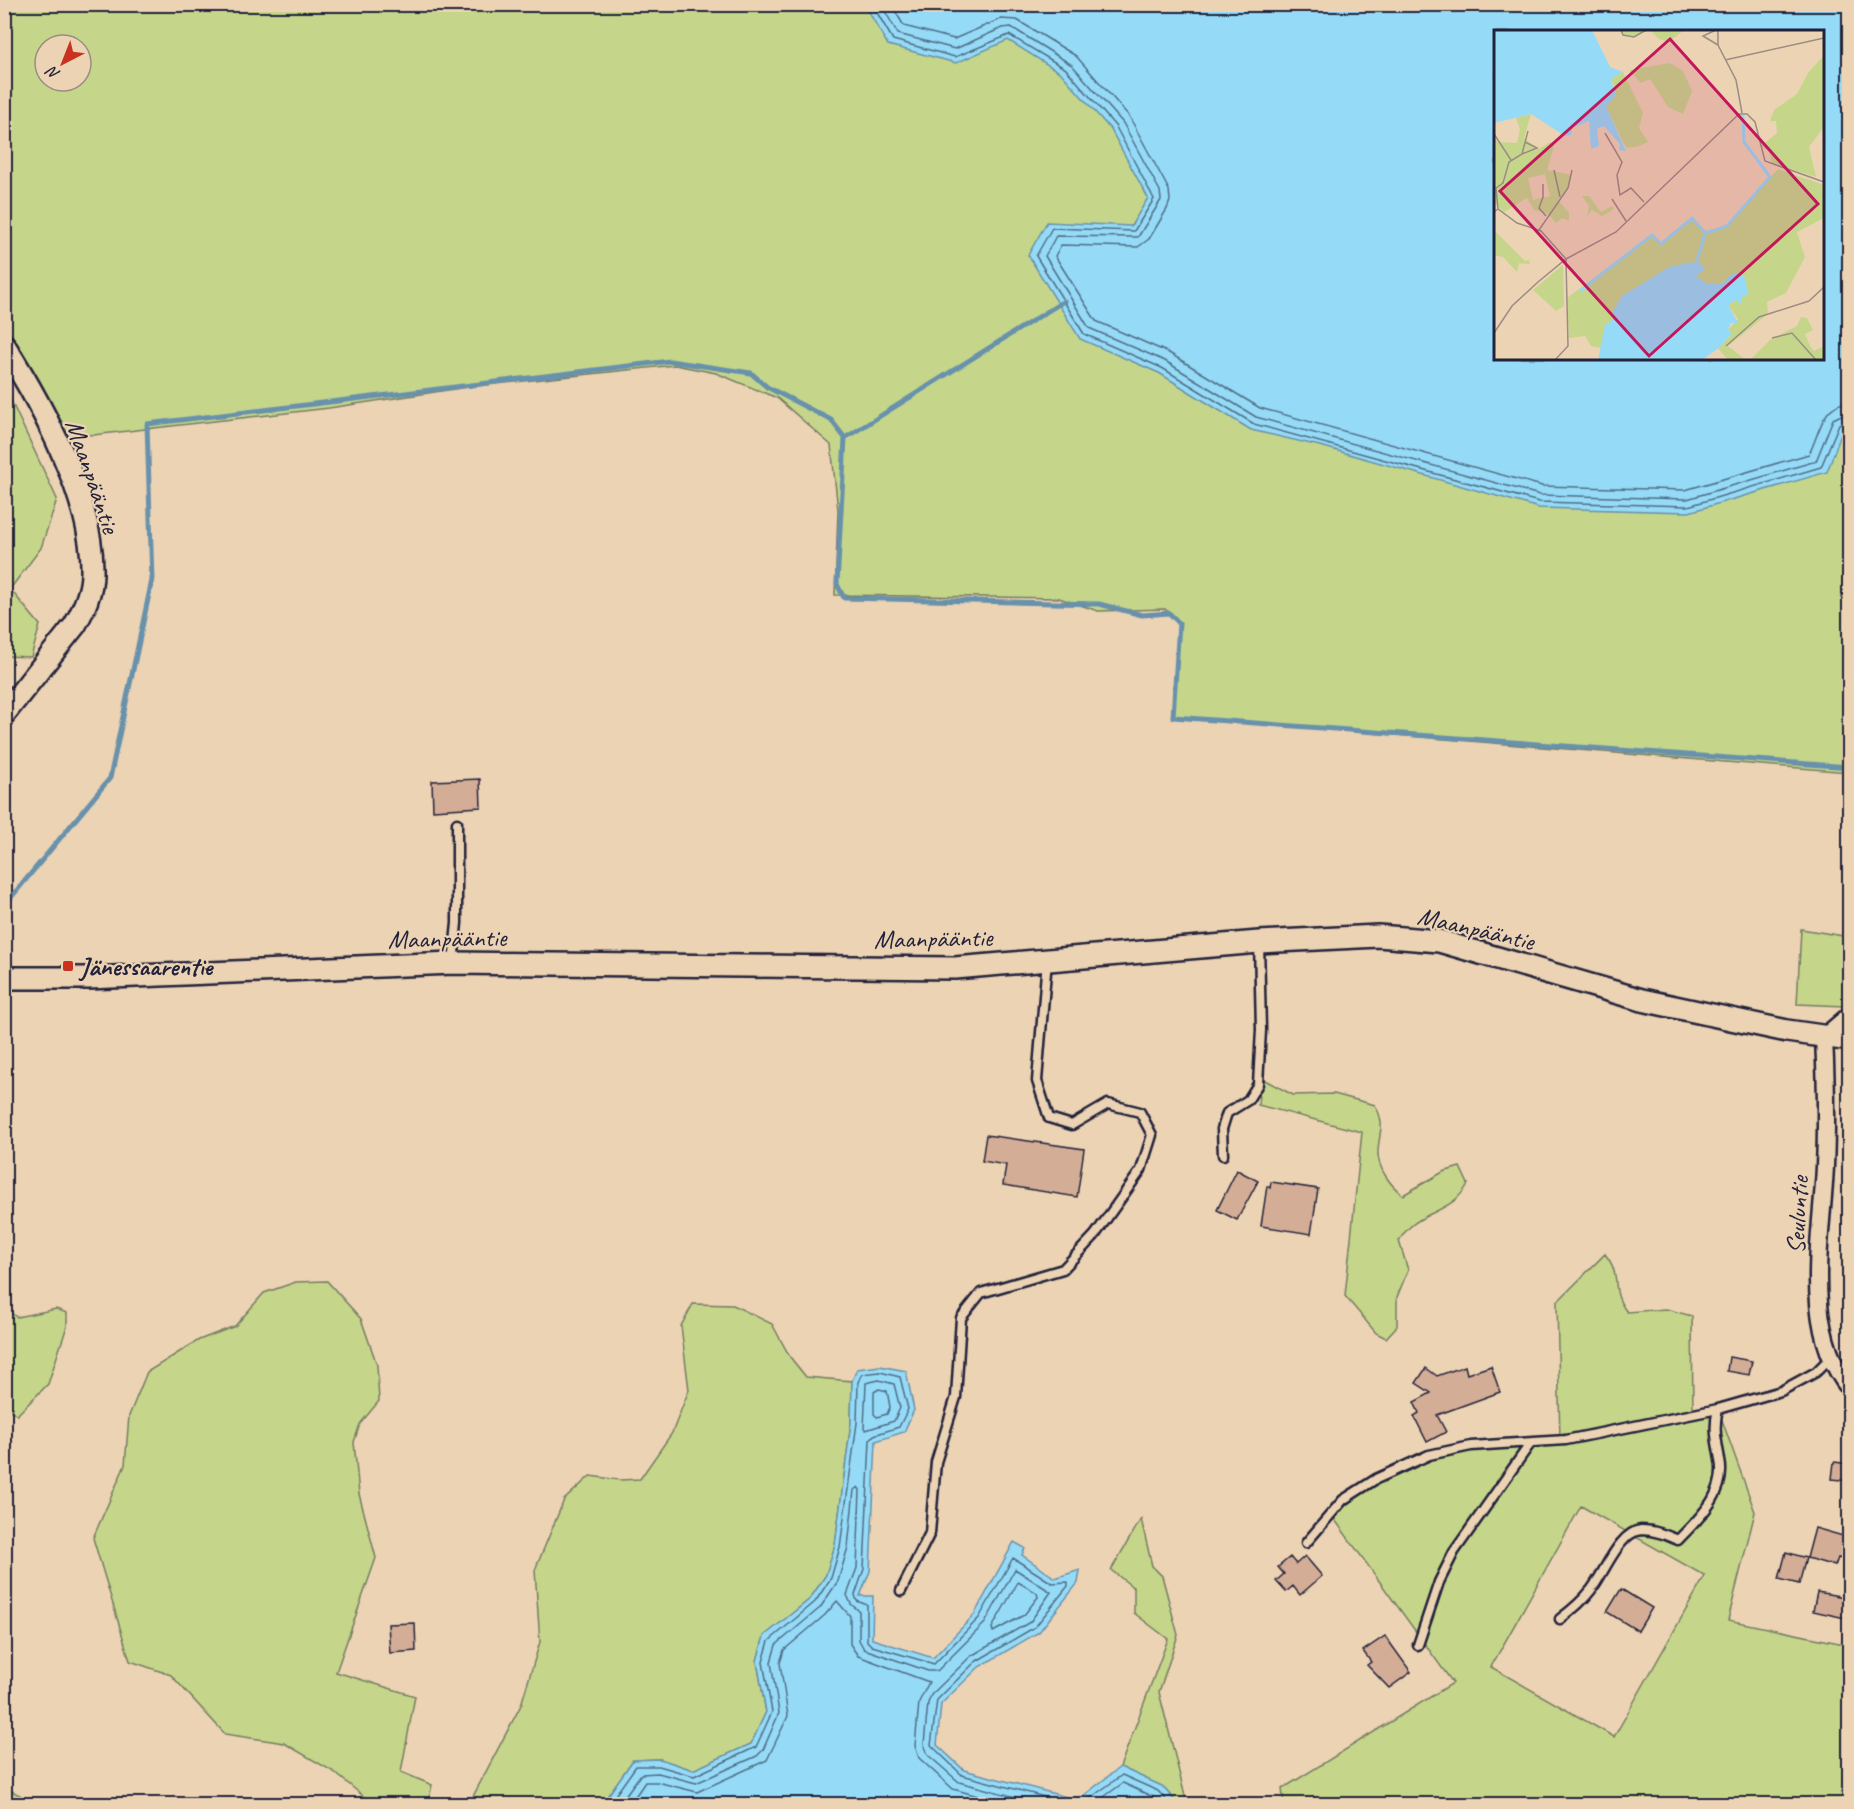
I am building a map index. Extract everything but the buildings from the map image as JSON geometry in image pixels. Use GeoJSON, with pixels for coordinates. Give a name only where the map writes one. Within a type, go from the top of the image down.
{"type":"FeatureCollection","features":[{"type":"Feature","properties":{"kind":"street","name":"Maanpääntie"},"geometry":{"type":"LineString","coordinates":[[4,345],[52,430],[72,482],[87,532],[92,574],[83,611],[75,625],[4,714]]}},
{"type":"Feature","properties":{"kind":"street","name":"Maanpääntie"},"geometry":{"type":"LineString","coordinates":[[4,978],[88,978],[453,963],[955,968],[1259,942],[1378,936],[1439,941],[1642,1000],[1824,1037],[1850,1040]]}},
{"type":"Feature","properties":{"kind":"street"},"geometry":{"type":"LineString","coordinates":[[1824,1037],[1850,1015]]}},
{"type":"Feature","properties":{"kind":"street","name":"Seuluntie"},"geometry":{"type":"LineString","coordinates":[[1824,1037],[1825,1163],[1819,1285],[1820,1316],[1829,1359],[1850,1389]]}},
{"type":"Feature","properties":{"kind":"lane"},"geometry":{"type":"LineString","coordinates":[[453,963],[457,923],[457,823]]}},
{"type":"Feature","properties":{"kind":"lane"},"geometry":{"type":"LineString","coordinates":[[1223,1155],[1222,1129],[1227,1113],[1248,1100],[1257,1084],[1261,1030],[1259,942]]}},
{"type":"Feature","properties":{"kind":"lane"},"geometry":{"type":"LineString","coordinates":[[901,1592],[930,1533],[936,1462],[956,1396],[961,1318],[981,1293],[1063,1269],[1095,1235],[1141,1170],[1152,1135],[1140,1112],[1108,1104],[1072,1125],[1049,1118],[1037,1081],[1047,960]]}},
{"type":"Feature","properties":{"kind":"lane"},"geometry":{"type":"LineString","coordinates":[[1306,1544],[1343,1500],[1376,1479],[1429,1455],[1471,1446],[1566,1440],[1718,1409],[1782,1391],[1808,1377],[1829,1359]]}},
{"type":"Feature","properties":{"kind":"lane"},"geometry":{"type":"LineString","coordinates":[[1560,1619],[1576,1607],[1593,1588],[1627,1536],[1640,1530],[1656,1532],[1678,1540],[1713,1500],[1720,1480],[1721,1462],[1714,1427],[1718,1409]]}},
{"type":"Feature","properties":{"kind":"lane"},"geometry":{"type":"LineString","coordinates":[[1418,1645],[1439,1582],[1454,1552],[1530,1444]]}},
{"type":"Feature","properties":{"kind":"green space"},"geometry":{"type":"Polygon","coordinates":[[[4,5],[974,5],[1494,357],[1494,360],[1824,360],[1824,356],[1849,334],[1849,772],[1173,717],[1179,623],[1165,609],[1098,611],[1059,598],[835,595],[838,510],[831,445],[777,398],[716,373],[675,365],[468,387],[329,408],[93,435],[52,430],[5,343],[4,5]]]}},
{"type":"Feature","properties":{"kind":"green space"},"geometry":{"type":"Polygon","coordinates":[[[5,388],[57,499],[41,548],[10,589],[40,625],[31,657],[5,656],[5,388]]]}},
{"type":"Feature","properties":{"kind":"green space"},"geometry":{"type":"Polygon","coordinates":[[[1801,929],[1849,937],[1849,1002],[1846,1006],[1797,1004],[1801,929]]]}},
{"type":"Feature","properties":{"kind":"green space"},"geometry":{"type":"Polygon","coordinates":[[[1261,1078],[1293,1095],[1334,1094],[1375,1105],[1381,1123],[1378,1151],[1380,1164],[1390,1182],[1403,1195],[1443,1172],[1460,1167],[1468,1184],[1461,1194],[1443,1208],[1415,1223],[1399,1241],[1408,1270],[1397,1297],[1397,1326],[1386,1338],[1376,1333],[1345,1296],[1362,1132],[1258,1105],[1261,1078]]]}},
{"type":"Feature","properties":{"kind":"green space"},"geometry":{"type":"Polygon","coordinates":[[[1605,1254],[1614,1270],[1621,1304],[1627,1312],[1666,1309],[1692,1316],[1693,1414],[1718,1409],[1755,1512],[1728,1620],[1849,1645],[1849,1804],[1284,1804],[1282,1789],[1453,1683],[1330,1513],[1343,1500],[1429,1455],[1471,1446],[1560,1441],[1557,1302],[1605,1254]],[[1581,1506],[1491,1667],[1614,1737],[1705,1576],[1581,1506]]]}},
{"type":"Feature","properties":{"kind":"green space"},"geometry":{"type":"Polygon","coordinates":[[[327,1281],[361,1319],[377,1365],[379,1401],[360,1424],[354,1442],[359,1494],[376,1558],[336,1672],[415,1696],[401,1772],[432,1785],[428,1804],[373,1804],[334,1772],[284,1743],[225,1734],[171,1675],[130,1661],[93,1538],[125,1465],[129,1416],[147,1372],[199,1340],[235,1326],[264,1293],[296,1282],[327,1281]]]}},
{"type":"Feature","properties":{"kind":"green space"},"geometry":{"type":"Polygon","coordinates":[[[693,1304],[733,1305],[772,1324],[790,1357],[806,1377],[852,1381],[851,1423],[835,1545],[826,1575],[810,1599],[764,1637],[757,1661],[766,1712],[751,1744],[693,1770],[660,1759],[633,1760],[602,1804],[469,1804],[521,1705],[540,1642],[535,1570],[564,1500],[590,1476],[620,1480],[640,1479],[672,1433],[689,1390],[681,1326],[693,1304]]]}},
{"type":"Feature","properties":{"kind":"green space"},"geometry":{"type":"Polygon","coordinates":[[[5,1309],[17,1317],[56,1309],[67,1313],[67,1326],[48,1384],[17,1415],[5,1406],[5,1309]]]}},
{"type":"Feature","properties":{"kind":"green space"},"geometry":{"type":"Polygon","coordinates":[[[1141,1519],[1152,1566],[1162,1576],[1178,1635],[1159,1692],[1187,1804],[1178,1804],[1162,1786],[1120,1767],[1168,1639],[1134,1613],[1134,1588],[1111,1570],[1141,1519]]]}},
{"type":"Feature","properties":{"kind":"green space"},"geometry":{"type":"Polygon","coordinates":[[[5,1788],[20,1795],[27,1804],[5,1804],[5,1788]]]}},
{"type":"Feature","properties":{"kind":"water"},"geometry":{"type":"Polygon","coordinates":[[[865,5],[1849,5],[1849,424],[1844,426],[1827,472],[1689,512],[1539,508],[1324,447],[1251,430],[1159,373],[1080,339],[1028,255],[1047,222],[1131,226],[1148,198],[1111,130],[1061,73],[1008,40],[956,63],[888,45],[865,5]]]}},
{"type":"Feature","properties":{"kind":"water"},"geometry":{"type":"Polygon","coordinates":[[[880,1366],[906,1371],[914,1410],[904,1432],[876,1441],[870,1571],[860,1596],[873,1596],[872,1639],[933,1658],[974,1615],[1014,1542],[1025,1548],[1022,1555],[1055,1578],[1080,1570],[1078,1583],[1039,1632],[979,1667],[941,1704],[937,1745],[964,1770],[1078,1800],[1120,1767],[1162,1786],[1178,1804],[602,1804],[633,1760],[660,1759],[693,1770],[751,1744],[766,1712],[757,1661],[764,1636],[810,1599],[826,1575],[835,1545],[851,1423],[852,1381],[857,1369],[880,1366]]]}},
{"type":"Feature","properties":{"kind":"waterway"},"geometry":{"type":"LineString","coordinates":[[845,438],[1064,301]]}},
{"type":"Feature","properties":{"kind":"waterway"},"geometry":{"type":"LineString","coordinates":[[4,906],[110,778],[152,580],[147,424],[670,361],[751,373],[767,387],[831,420],[845,438],[837,584],[844,598],[1099,604],[1142,615],[1169,613],[1179,623],[1173,717],[1850,767]]}},
{"type":"Feature","properties":{"kind":"place","name":"Jänessaarentie"},"geometry":{"type":"Point","coordinates":[68,966]}}]}
